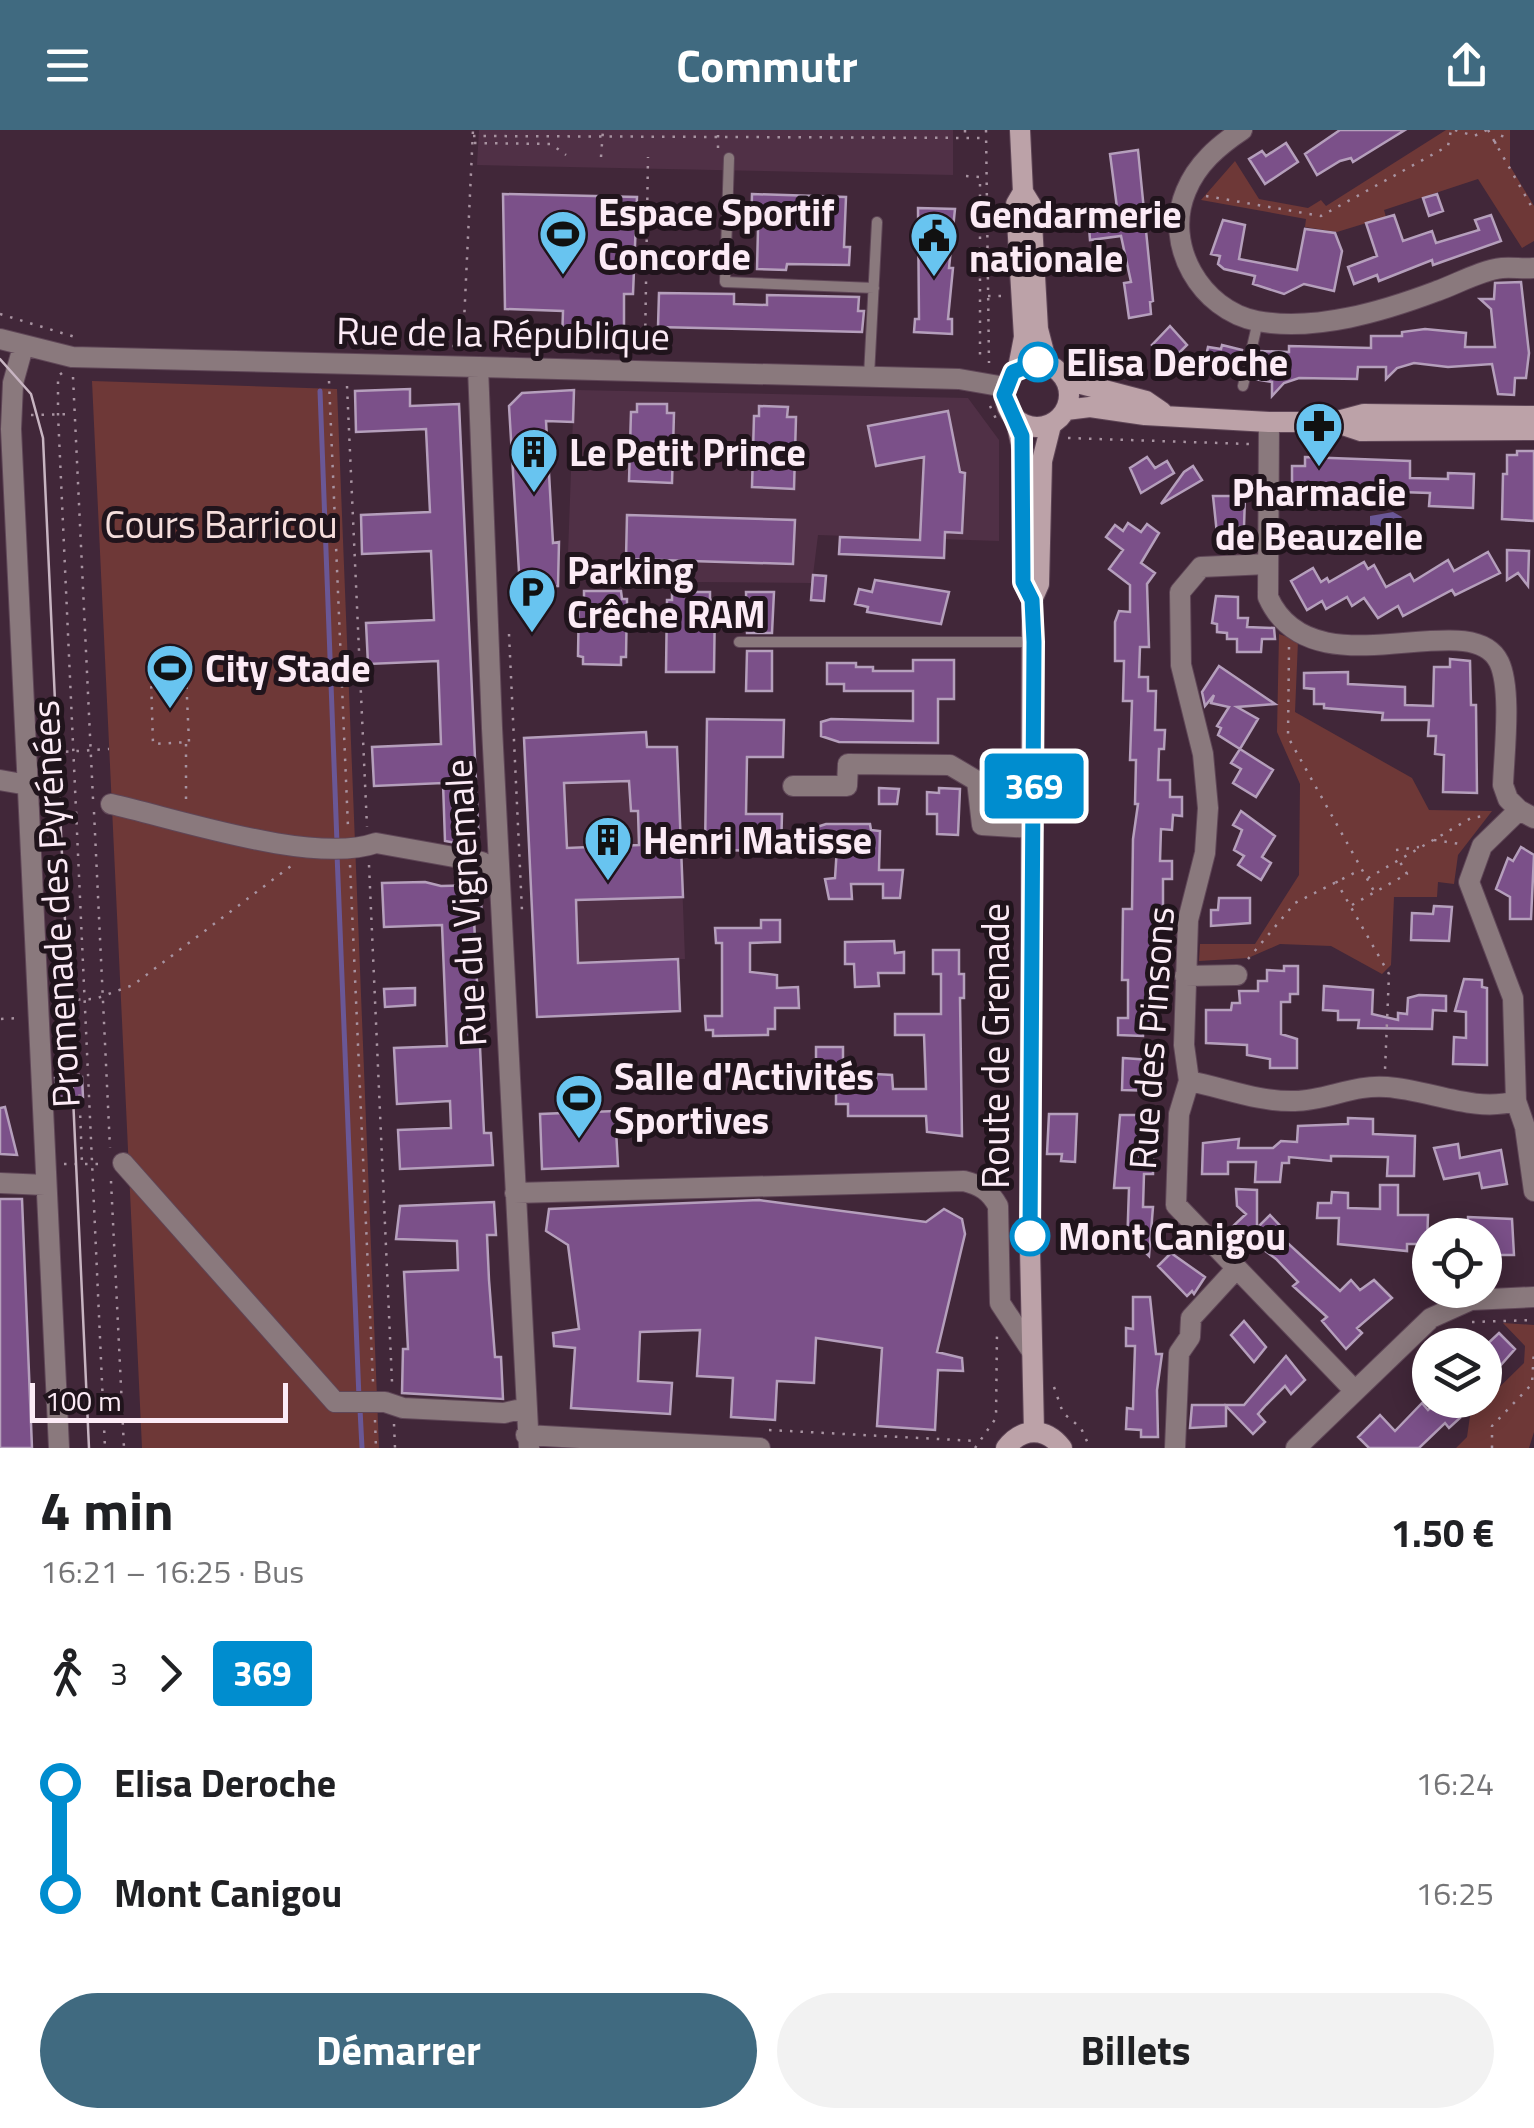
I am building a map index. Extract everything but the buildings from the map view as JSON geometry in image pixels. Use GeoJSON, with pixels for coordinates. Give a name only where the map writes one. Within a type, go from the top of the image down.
{"type":"FeatureCollection","features":[{"type":"Feature","properties":{"kind":"main road"},"geometry":{"type":"LineString","coordinates":[[1020,130],[1023,192],[1031,204],[1039,337],[1047,364],[1066,380],[1146,401],[1162,412]]}},
{"type":"Feature","properties":{"kind":"main road"},"geometry":{"type":"LineString","coordinates":[[1023,192],[1016,204],[1024,338],[1018,368],[1005,388],[1005,403],[1016,421],[1033,428],[1059,425],[1090,406],[1144,415],[1162,412],[1269,422],[1334,422],[1364,414],[1534,416]]}},
{"type":"Feature","properties":{"kind":"main road"},"geometry":{"type":"LineString","coordinates":[[1018,368],[1047,364]]}},
{"type":"Feature","properties":{"kind":"main road"},"geometry":{"type":"LineString","coordinates":[[1059,425],[1066,380]]}},
{"type":"Feature","properties":{"kind":"main road","name":"Route de Grenade"},"geometry":{"type":"LineString","coordinates":[[1016,421],[1023,453],[1023,582],[1032,600],[1034,642],[1026,1344],[1034,1431]]}},
{"type":"Feature","properties":{"kind":"main road"},"geometry":{"type":"LineString","coordinates":[[1334,422],[1361,432],[1534,430]]}},
{"type":"Feature","properties":{"kind":"main road","name":"Route de Grenade"},"geometry":{"type":"LineString","coordinates":[[1032,600],[1039,584],[1042,461],[1059,425]]}},
{"type":"Feature","properties":{"kind":"main road"},"geometry":{"type":"LineString","coordinates":[[1006,1448],[1014,1438],[1034,1431],[1052,1437],[1062,1448]]}},
{"type":"Feature","properties":{"kind":"street"},"geometry":{"type":"LineString","coordinates":[[1242,130],[1218,147],[1185,192],[1180,246],[1193,274],[1214,301],[1258,321],[1294,322],[1370,312],[1502,268],[1534,268]]}},
{"type":"Feature","properties":{"kind":"street","name":"Rue de la République"},"geometry":{"type":"LineString","coordinates":[[0,339],[72,357],[980,380],[1005,388]]}},
{"type":"Feature","properties":{"kind":"street"},"geometry":{"type":"LineString","coordinates":[[22,347],[11,416],[58,1448]]}},
{"type":"Feature","properties":{"kind":"street","name":"Rue du Vignemale"},"geometry":{"type":"LineString","coordinates":[[478,368],[528,1442]]}},
{"type":"Feature","properties":{"kind":"street"},"geometry":{"type":"LineString","coordinates":[[1269,422],[1268,597],[1276,614],[1293,630],[1375,648],[1454,637],[1488,648],[1500,663],[1504,682],[1503,785],[1508,799],[1526,814],[1482,846],[1469,882],[1470,896],[1502,961],[1514,998],[1516,1101],[1525,1128],[1534,1190]]}},
{"type":"Feature","properties":{"kind":"street","name":"Rue des Pinsons"},"geometry":{"type":"LineString","coordinates":[[1267,564],[1201,567],[1180,592],[1181,664],[1203,754],[1208,808],[1205,853],[1188,920],[1184,1045],[1189,1081],[1179,1114],[1176,1205],[1354,1390]]}},
{"type":"Feature","properties":{"kind":"street"},"geometry":{"type":"LineString","coordinates":[[793,786],[847,786],[848,764],[950,764],[977,781],[982,825],[1033,828]]}},
{"type":"Feature","properties":{"kind":"street"},"geometry":{"type":"LineString","coordinates":[[0,780],[28,785]]}},
{"type":"Feature","properties":{"kind":"street"},"geometry":{"type":"LineString","coordinates":[[111,804],[317,850],[376,843],[482,862],[482,870],[508,871]]}},
{"type":"Feature","properties":{"kind":"street"},"geometry":{"type":"LineString","coordinates":[[1185,976],[1237,975]]}},
{"type":"Feature","properties":{"kind":"street"},"geometry":{"type":"LineString","coordinates":[[1189,1081],[1275,1101],[1301,1102],[1337,1091],[1384,1086],[1495,1107],[1516,1101]]}},
{"type":"Feature","properties":{"kind":"street"},"geometry":{"type":"LineString","coordinates":[[112,1163],[334,1402],[379,1402],[403,1408],[504,1414],[517,1410]]}},
{"type":"Feature","properties":{"kind":"street"},"geometry":{"type":"LineString","coordinates":[[514,1193],[964,1181],[977,1184],[991,1194],[998,1206],[1000,1304],[1026,1344]]}},
{"type":"Feature","properties":{"kind":"street"},"geometry":{"type":"LineString","coordinates":[[0,1183],[46,1186]]}},
{"type":"Feature","properties":{"kind":"street"},"geometry":{"type":"LineString","coordinates":[[1175,1448],[1179,1352],[1188,1341],[1190,1318],[1236,1269]]}},
{"type":"Feature","properties":{"kind":"street"},"geometry":{"type":"LineString","coordinates":[[1299,1447],[1431,1318],[1470,1300],[1534,1297]]}},
{"type":"Feature","properties":{"kind":"street"},"geometry":{"type":"LineString","coordinates":[[528,1442],[762,1439]]}},
{"type":"Feature","properties":{"kind":"lane"},"geometry":{"type":"LineString","coordinates":[[729,158],[726,282],[874,288]]}},
{"type":"Feature","properties":{"kind":"lane"},"geometry":{"type":"LineString","coordinates":[[869,377],[876,222]]}},
{"type":"Feature","properties":{"kind":"lane"},"geometry":{"type":"LineString","coordinates":[[1243,386],[1258,321]]}},
{"type":"Feature","properties":{"kind":"lane"},"geometry":{"type":"LineString","coordinates":[[739,642],[1034,642]]}},
{"type":"Feature","properties":{"kind":"path"},"geometry":{"type":"LineString","coordinates":[[466,344],[459,334],[464,322],[474,130]]}},
{"type":"Feature","properties":{"kind":"path"},"geometry":{"type":"LineString","coordinates":[[602,130],[602,156]]}},
{"type":"Feature","properties":{"kind":"path"},"geometry":{"type":"LineString","coordinates":[[718,130],[718,148]]}},
{"type":"Feature","properties":{"kind":"path"},"geometry":{"type":"LineString","coordinates":[[744,130],[744,137]]}},
{"type":"Feature","properties":{"kind":"path"},"geometry":{"type":"LineString","coordinates":[[788,130],[791,138]]}},
{"type":"Feature","properties":{"kind":"path"},"geometry":{"type":"LineString","coordinates":[[986,130],[989,366]]}},
{"type":"Feature","properties":{"kind":"path"},"geometry":{"type":"LineString","coordinates":[[1185,192],[1321,216],[1448,146],[1453,130],[1474,136],[1488,130],[1534,211]]}},
{"type":"Feature","properties":{"kind":"path"},"geometry":{"type":"LineString","coordinates":[[1494,143],[1501,140],[1504,130]]}},
{"type":"Feature","properties":{"kind":"path"},"geometry":{"type":"LineString","coordinates":[[473,136],[986,138]]}},
{"type":"Feature","properties":{"kind":"path"},"geometry":{"type":"LineString","coordinates":[[472,143],[552,144],[566,155]]}},
{"type":"Feature","properties":{"kind":"path"},"geometry":{"type":"LineString","coordinates":[[645,348],[648,157]]}},
{"type":"Feature","properties":{"kind":"path"},"geometry":{"type":"LineString","coordinates":[[966,176],[980,177],[980,356]]}},
{"type":"Feature","properties":{"kind":"path"},"geometry":{"type":"LineString","coordinates":[[981,296],[1012,296]]}},
{"type":"Feature","properties":{"kind":"path"},"geometry":{"type":"LineString","coordinates":[[448,347],[466,344],[509,349]]}},
{"type":"Feature","properties":{"kind":"path"},"geometry":{"type":"LineString","coordinates":[[346,364],[354,848],[379,1402],[395,1448]]}},
{"type":"Feature","properties":{"kind":"path","name":"Promenade des Pyrénées"},"geometry":{"type":"LineString","coordinates":[[73,366],[58,376],[58,414],[106,1448]]}},
{"type":"Feature","properties":{"kind":"path"},"geometry":{"type":"LineString","coordinates":[[60,1164],[112,1163],[73,378]]}},
{"type":"Feature","properties":{"kind":"path"},"geometry":{"type":"LineString","coordinates":[[329,380],[379,1402],[376,1448]]}},
{"type":"Feature","properties":{"kind":"path"},"geometry":{"type":"LineString","coordinates":[[11,416],[76,414]]}},
{"type":"Feature","properties":{"kind":"path"},"geometry":{"type":"LineString","coordinates":[[1059,425],[1250,444]]}},
{"type":"Feature","properties":{"kind":"path"},"geometry":{"type":"LineString","coordinates":[[509,634],[508,871],[522,910]]}},
{"type":"Feature","properties":{"kind":"path"},"geometry":{"type":"LineString","coordinates":[[1290,638],[1288,737],[1375,893]]}},
{"type":"Feature","properties":{"kind":"path"},"geometry":{"type":"LineString","coordinates":[[186,742],[154,744],[151,678],[186,676],[186,742],[186,821]]}},
{"type":"Feature","properties":{"kind":"path"},"geometry":{"type":"LineString","coordinates":[[34,753],[108,749]]}},
{"type":"Feature","properties":{"kind":"path"},"geometry":{"type":"LineString","coordinates":[[1367,878],[1471,818],[1494,815]]}},
{"type":"Feature","properties":{"kind":"path"},"geometry":{"type":"LineString","coordinates":[[1432,840],[1465,845]]}},
{"type":"Feature","properties":{"kind":"path"},"geometry":{"type":"LineString","coordinates":[[1396,850],[1420,847]]}},
{"type":"Feature","properties":{"kind":"path"},"geometry":{"type":"LineString","coordinates":[[54,1000],[102,996],[134,984],[317,850]]}},
{"type":"Feature","properties":{"kind":"path"},"geometry":{"type":"LineString","coordinates":[[1350,906],[1406,874],[1400,861]]}},
{"type":"Feature","properties":{"kind":"path"},"geometry":{"type":"LineString","coordinates":[[1237,975],[1295,903],[1362,869]]}},
{"type":"Feature","properties":{"kind":"path"},"geometry":{"type":"LineString","coordinates":[[1336,881],[1389,974],[1384,1086]]}},
{"type":"Feature","properties":{"kind":"path"},"geometry":{"type":"LineString","coordinates":[[76,1000],[82,1164]]}},
{"type":"Feature","properties":{"kind":"path"},"geometry":{"type":"LineString","coordinates":[[111,1182],[124,1448]]}},
{"type":"Feature","properties":{"kind":"path"},"geometry":{"type":"LineString","coordinates":[[975,1448],[996,1418],[996,1334],[1001,1320]]}},
{"type":"Feature","properties":{"kind":"path"},"geometry":{"type":"LineString","coordinates":[[1463,1324],[1534,1320]]}},
{"type":"Feature","properties":{"kind":"path"},"geometry":{"type":"LineString","coordinates":[[1492,1448],[1492,1426],[1532,1384],[1534,1350]]}},
{"type":"Feature","properties":{"kind":"path"},"geometry":{"type":"LineString","coordinates":[[998,1383],[1009,1383]]}},
{"type":"Feature","properties":{"kind":"path"},"geometry":{"type":"LineString","coordinates":[[1047,1384],[1054,1388],[1063,1413],[1080,1428],[1090,1448]]}},
{"type":"Feature","properties":{"kind":"path"},"geometry":{"type":"LineString","coordinates":[[762,1439],[977,1441]]}},
{"type":"Feature","properties":{"kind":"shaded area"},"geometry":{"type":"Polygon","coordinates":[[[479,130],[953,130],[953,175],[477,165],[479,130]]]}},
{"type":"Feature","properties":{"kind":"shaded area"},"geometry":{"type":"Polygon","coordinates":[[[574,390],[968,398],[999,440],[999,541],[818,535],[812,583],[567,581],[574,390]]]}},
{"type":"Feature","properties":{"kind":"shaded area"},"geometry":{"type":"Polygon","coordinates":[[[1393,512],[1402,517],[1394,530],[1370,528],[1370,516],[1393,512]]]}},
{"type":"Feature","properties":{"kind":"shaded area","name":"Henri Matisse"},"geometry":{"type":"Polygon","coordinates":[[[646,732],[647,747],[677,747],[685,959],[678,959],[680,1011],[537,1017],[524,738],[646,732]]]}},
{"type":"Feature","properties":{"kind":"green space"},"geometry":{"type":"Polygon","coordinates":[[[1446,130],[1510,130],[1510,166],[1534,206],[1534,241],[1522,248],[1478,179],[1384,210],[1386,217],[1337,232],[1305,227],[1306,219],[1201,200],[1235,161],[1259,199],[1308,208],[1321,200],[1326,206],[1446,130]]]}},
{"type":"Feature","properties":{"kind":"green space","name":"Cours Barricou"},"geometry":{"type":"Polygon","coordinates":[[[92,381],[337,389],[379,1448],[142,1448],[92,381]]]}},
{"type":"Feature","properties":{"kind":"green space"},"geometry":{"type":"Polygon","coordinates":[[[1279,634],[1298,641],[1295,712],[1412,778],[1429,810],[1492,811],[1458,855],[1454,884],[1438,882],[1437,897],[1394,897],[1391,965],[1382,974],[1331,946],[1280,944],[1248,958],[1199,961],[1200,944],[1255,944],[1299,875],[1300,784],[1277,732],[1279,634]]]}},
{"type":"Feature","properties":{"kind":"green space"},"geometry":{"type":"Polygon","coordinates":[[[1503,1323],[1534,1325],[1534,1432],[1529,1448],[1456,1448],[1467,1437],[1470,1418],[1502,1418],[1502,1385],[1524,1363],[1525,1346],[1503,1323]]]}},
{"type":"Feature","properties":{"kind":"waterway"},"geometry":{"type":"LineString","coordinates":[[320,391],[337,843]]}},
{"type":"Feature","properties":{"kind":"waterway"},"geometry":{"type":"LineString","coordinates":[[337,854],[359,1398]]}},
{"type":"Feature","properties":{"kind":"waterway"},"geometry":{"type":"LineString","coordinates":[[360,1409],[362,1448]]}},
{"type":"Feature","properties":{"kind":"tram line"},"geometry":{"type":"LineString","coordinates":[[0,359],[31,394],[43,438],[89,1448]]}},
{"type":"Feature","properties":{"kind":"bus line","name":"369"},"geometry":{"type":"LineString","coordinates":[[1030,1236],[1035,674],[1032,600],[1023,582],[1022,436],[1004,395],[1013,372],[1038,362]]}},
{"type":"Feature","properties":{"kind":"place","name":"Espace Sportif Concorde"},"geometry":{"type":"Point","coordinates":[563,276]}},
{"type":"Feature","properties":{"kind":"place","name":"Gendarmerie nationale"},"geometry":{"type":"Point","coordinates":[934,278]}},
{"type":"Feature","properties":{"kind":"place","name":"Elisa Deroche"},"geometry":{"type":"Point","coordinates":[1038,362]}},
{"type":"Feature","properties":{"kind":"place","name":"Pharmacie de Beauzelle"},"geometry":{"type":"Point","coordinates":[1319,468]}},
{"type":"Feature","properties":{"kind":"place","name":"Le Petit Prince"},"geometry":{"type":"Point","coordinates":[534,494]}},
{"type":"Feature","properties":{"kind":"place","name":"Parking Crêche RAM"},"geometry":{"type":"Point","coordinates":[532,634]}},
{"type":"Feature","properties":{"kind":"place","name":"City Stade"},"geometry":{"type":"Point","coordinates":[170,710]}},
{"type":"Feature","properties":{"kind":"place","name":"Henri Matisse"},"geometry":{"type":"Point","coordinates":[608,882]}},
{"type":"Feature","properties":{"kind":"place","name":"Salle d'Activités Sportives"},"geometry":{"type":"Point","coordinates":[579,1140]}},
{"type":"Feature","properties":{"kind":"place","name":"Mont Canigou"},"geometry":{"type":"Point","coordinates":[1030,1236]}}]}
